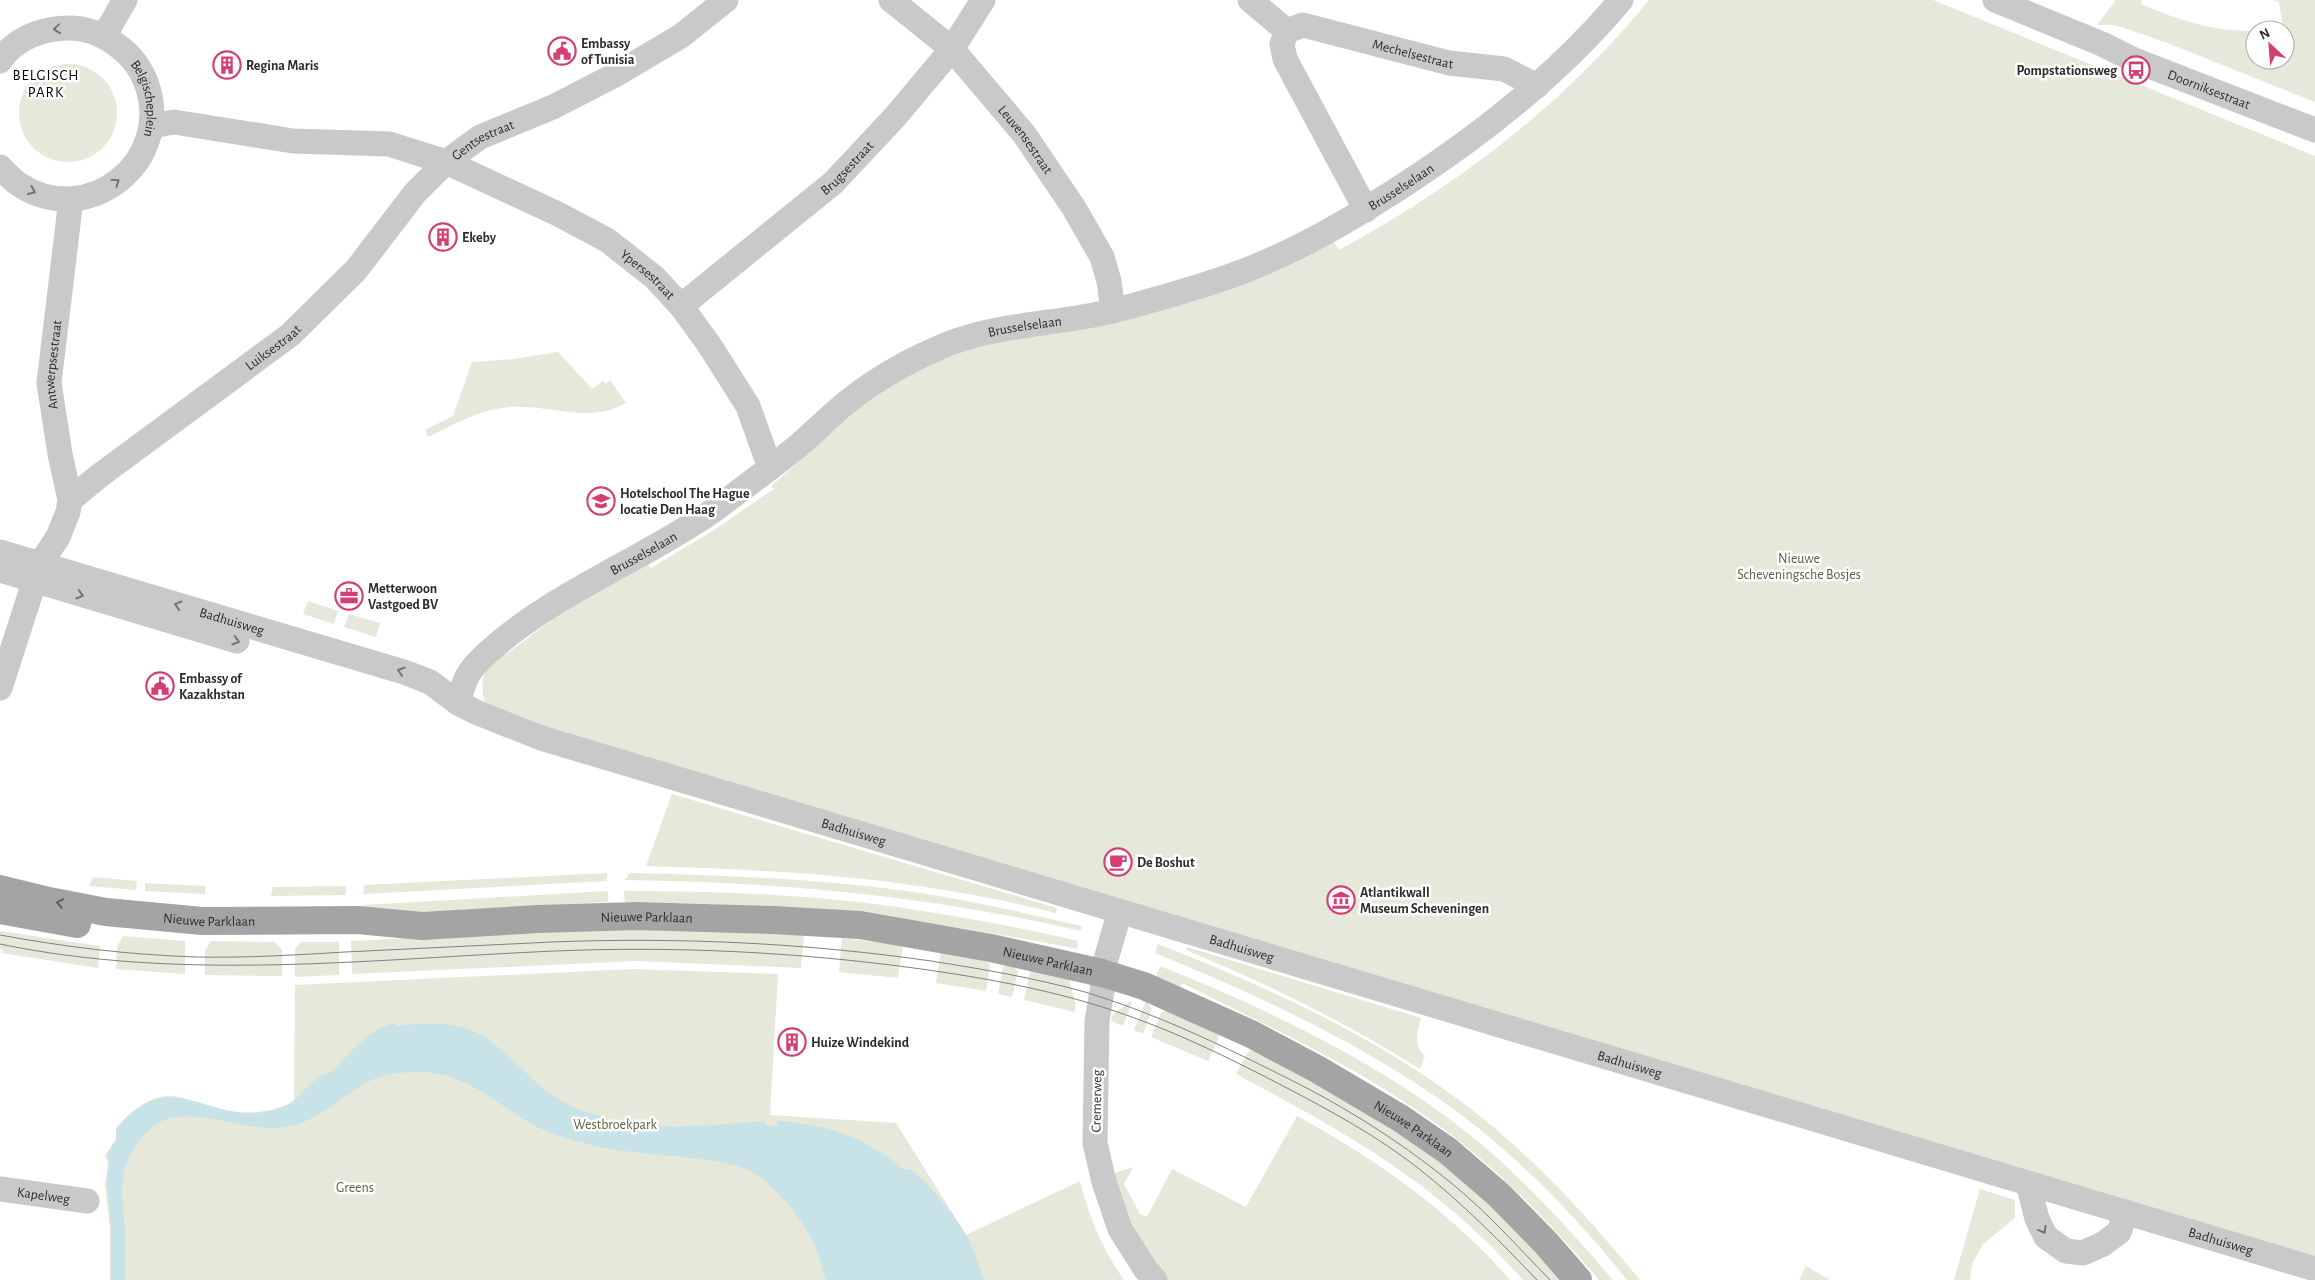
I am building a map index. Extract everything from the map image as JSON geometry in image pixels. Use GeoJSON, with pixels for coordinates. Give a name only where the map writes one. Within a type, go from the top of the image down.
{"type":"FeatureCollection","features":[{"type":"Feature","properties":{"kind":"main road","name":"Nieuwe Parklaan"},"geometry":{"type":"LineString","coordinates":[[0,888],[50,901],[152,918],[251,922],[357,920],[422,926]]}},
{"type":"Feature","properties":{"kind":"main road","name":"Nieuwe Parklaan"},"geometry":{"type":"LineString","coordinates":[[0,910],[112,929],[208,936],[347,936],[422,926],[538,919],[637,916],[830,923],[860,926],[991,948],[1102,973],[1144,986],[1250,1034],[1318,1069],[1400,1118],[1448,1151],[1499,1195],[1546,1243],[1578,1280]]}},
{"type":"Feature","properties":{"kind":"street"},"geometry":{"type":"LineString","coordinates":[[104,36],[125,0]]}},
{"type":"Feature","properties":{"kind":"street","name":"Gentsestraat"},"geometry":{"type":"LineString","coordinates":[[152,126],[174,122],[293,141],[389,144],[446,162],[480,137],[552,107],[616,75],[681,36],[726,0]]}},
{"type":"Feature","properties":{"kind":"street","name":"Leuvensestraat"},"geometry":{"type":"LineString","coordinates":[[891,0],[952,49],[1024,134],[1074,208],[1102,257],[1109,281],[1113,311]]}},
{"type":"Feature","properties":{"kind":"street","name":"Brugsestraat"},"geometry":{"type":"LineString","coordinates":[[681,306],[833,183],[894,118],[952,49],[983,0]]}},
{"type":"Feature","properties":{"kind":"street"},"geometry":{"type":"LineString","coordinates":[[1250,0],[1287,31],[1282,44],[1285,59],[1366,210]]}},
{"type":"Feature","properties":{"kind":"street","name":"Brusselselaan"},"geometry":{"type":"LineString","coordinates":[[458,703],[466,674],[486,654],[531,619],[572,591],[646,552],[711,512],[770,468],[868,387],[934,349],[997,328],[1113,311],[1201,286],[1244,271],[1322,235],[1366,210],[1484,131],[1537,86],[1599,26],[1621,0]]}},
{"type":"Feature","properties":{"kind":"street","name":"Doorniksestraat"},"geometry":{"type":"LineString","coordinates":[[1995,0],[2102,44],[2134,60],[2315,130]]}},
{"type":"Feature","properties":{"kind":"street","name":"Mechelsestraat"},"geometry":{"type":"LineString","coordinates":[[1287,31],[1303,25],[1449,63],[1504,68],[1537,86]]}},
{"type":"Feature","properties":{"kind":"street","name":"Belgischeplein"},"geometry":{"type":"LineString","coordinates":[[0,167],[20,185],[45,196],[71,199],[100,192],[130,171],[145,150],[152,126],[152,101],[142,71],[128,52],[104,36],[79,28],[54,28],[30,35],[2,55]]}},
{"type":"Feature","properties":{"kind":"street","name":"Ypersestraat"},"geometry":{"type":"LineString","coordinates":[[446,162],[558,214],[607,240],[654,277],[681,306],[708,343],[748,406],[770,468]]}},
{"type":"Feature","properties":{"kind":"street","name":"Luiksestraat"},"geometry":{"type":"LineString","coordinates":[[70,500],[99,476],[290,335],[356,270],[415,192],[446,162]]}},
{"type":"Feature","properties":{"kind":"street","name":"Antwerpsestraat"},"geometry":{"type":"LineString","coordinates":[[0,688],[37,572],[58,537],[68,512],[70,500],[60,454],[49,383],[71,199]]}},
{"type":"Feature","properties":{"kind":"street","name":"Badhuisweg"},"geometry":{"type":"LineString","coordinates":[[0,552],[37,572],[401,689],[458,703],[541,738],[2315,1269]]}},
{"type":"Feature","properties":{"kind":"street","name":"Badhuisweg"},"geometry":{"type":"LineString","coordinates":[[0,570],[37,572]]}},
{"type":"Feature","properties":{"kind":"street","name":"Cremerweg"},"geometry":{"type":"LineString","coordinates":[[1120,911],[1102,973],[1103,985],[1097,1021],[1096,1143],[1104,1182],[1120,1229],[1146,1270],[1155,1280]]}},
{"type":"Feature","properties":{"kind":"street"},"geometry":{"type":"LineString","coordinates":[[2028,1183],[2037,1219],[2046,1237],[2066,1251],[2083,1253],[2103,1244],[2119,1232],[2126,1212]]}},
{"type":"Feature","properties":{"kind":"street","name":"Kapelweg"},"geometry":{"type":"LineString","coordinates":[[0,1189],[87,1201]]}},
{"type":"Feature","properties":{"kind":"green space","name":"Nieuwe Scheveningsche Bosjes"},"geometry":{"type":"Polygon","coordinates":[[[1649,0],[1933,0],[2315,156],[2315,1261],[546,727],[485,703],[482,687],[484,675],[501,651],[505,655],[568,608],[648,565],[651,568],[714,530],[774,489],[771,486],[842,423],[868,402],[901,380],[937,362],[994,342],[1150,314],[1201,299],[1334,242],[1339,250],[1425,199],[1507,140],[1582,74],[1649,0]]]}},
{"type":"Feature","properties":{"kind":"green space"},"geometry":{"type":"Polygon","coordinates":[[[2116,0],[2142,0],[2141,4],[2182,20],[2211,27],[2245,31],[2245,70],[2295,70],[2295,20],[2282,20],[2279,2],[2273,0],[2315,0],[2315,102],[2165,42],[2115,25],[2097,25],[2116,0]]]}},
{"type":"Feature","properties":{"kind":"green space"},"geometry":{"type":"Polygon","coordinates":[[[68,64],[87,67],[103,78],[114,94],[117,113],[114,132],[103,148],[87,159],[68,162],[49,159],[33,148],[22,132],[19,113],[22,94],[33,78],[49,67],[68,64]]]}},
{"type":"Feature","properties":{"kind":"green space"},"geometry":{"type":"Polygon","coordinates":[[[558,352],[592,389],[603,381],[606,384],[610,380],[626,403],[611,410],[596,413],[518,407],[502,408],[483,412],[428,437],[425,430],[453,416],[472,362],[514,359],[558,352]]]}},
{"type":"Feature","properties":{"kind":"green space"},"geometry":{"type":"Polygon","coordinates":[[[308,601],[338,611],[334,624],[303,614],[308,601]]]}},
{"type":"Feature","properties":{"kind":"green space"},"geometry":{"type":"Polygon","coordinates":[[[349,614],[380,623],[376,637],[344,627],[349,614]]]}},
{"type":"Feature","properties":{"kind":"green space"},"geometry":{"type":"Polygon","coordinates":[[[672,794],[1057,908],[1056,913],[981,896],[879,881],[762,871],[646,866],[672,794]]]}},
{"type":"Feature","properties":{"kind":"green space"},"geometry":{"type":"Polygon","coordinates":[[[607,873],[607,881],[363,894],[364,885],[607,873]]]}},
{"type":"Feature","properties":{"kind":"green space"},"geometry":{"type":"Polygon","coordinates":[[[630,873],[769,878],[907,891],[951,898],[1082,926],[1081,931],[968,909],[854,893],[740,884],[625,880],[630,873]]]}},
{"type":"Feature","properties":{"kind":"green space"},"geometry":{"type":"Polygon","coordinates":[[[93,877],[137,881],[136,890],[89,886],[93,877]]]}},
{"type":"Feature","properties":{"kind":"green space"},"geometry":{"type":"Polygon","coordinates":[[[145,883],[205,886],[205,894],[145,891],[145,883]]]}},
{"type":"Feature","properties":{"kind":"green space"},"geometry":{"type":"Polygon","coordinates":[[[346,886],[346,895],[271,896],[273,887],[346,886]]]}},
{"type":"Feature","properties":{"kind":"green space"},"geometry":{"type":"Polygon","coordinates":[[[608,891],[608,902],[364,915],[363,905],[608,891]]]}},
{"type":"Feature","properties":{"kind":"green space"},"geometry":{"type":"Polygon","coordinates":[[[624,891],[736,893],[848,901],[962,917],[1078,941],[1077,949],[964,929],[852,914],[740,905],[625,902],[624,891]]]}},
{"type":"Feature","properties":{"kind":"green space"},"geometry":{"type":"Polygon","coordinates":[[[634,927],[804,935],[801,968],[637,961],[352,974],[351,941],[634,927]]]}},
{"type":"Feature","properties":{"kind":"green space"},"geometry":{"type":"Polygon","coordinates":[[[0,931],[100,946],[98,968],[2,953],[3,949],[0,949],[0,931]]]}},
{"type":"Feature","properties":{"kind":"green space"},"geometry":{"type":"Polygon","coordinates":[[[123,936],[185,941],[185,974],[116,969],[117,947],[123,936]]]}},
{"type":"Feature","properties":{"kind":"green space"},"geometry":{"type":"Polygon","coordinates":[[[842,938],[903,945],[898,978],[839,972],[842,938]]]}},
{"type":"Feature","properties":{"kind":"green space"},"geometry":{"type":"Polygon","coordinates":[[[211,941],[274,942],[282,950],[282,976],[205,975],[205,951],[211,941]]]}},
{"type":"Feature","properties":{"kind":"green space"},"geometry":{"type":"Polygon","coordinates":[[[301,942],[339,942],[339,975],[295,977],[295,949],[301,942]]]}},
{"type":"Feature","properties":{"kind":"green space"},"geometry":{"type":"Polygon","coordinates":[[[1158,944],[1241,978],[1323,1017],[1402,1061],[1440,1086],[1499,1131],[1542,1171],[1602,1235],[1640,1280],[1627,1280],[1588,1233],[1544,1187],[1497,1144],[1449,1106],[1414,1082],[1343,1040],[1231,985],[1155,953],[1158,944]]]}},
{"type":"Feature","properties":{"kind":"green space"},"geometry":{"type":"Polygon","coordinates":[[[1187,947],[1421,1018],[1417,1033],[1417,1043],[1425,1056],[1420,1069],[1335,1020],[1247,976],[1186,950],[1187,947]]]}},
{"type":"Feature","properties":{"kind":"green space"},"geometry":{"type":"Polygon","coordinates":[[[941,951],[984,958],[990,965],[986,991],[936,983],[941,951]]]}},
{"type":"Feature","properties":{"kind":"green space"},"geometry":{"type":"Polygon","coordinates":[[[1010,963],[1018,971],[1012,997],[998,994],[1003,967],[1010,963]]]}},
{"type":"Feature","properties":{"kind":"green space"},"geometry":{"type":"Polygon","coordinates":[[[1160,966],[1242,1001],[1324,1041],[1364,1063],[1440,1112],[1494,1155],[1530,1189],[1564,1224],[1613,1280],[1599,1280],[1562,1238],[1503,1178],[1460,1142],[1408,1104],[1345,1066],[1280,1032],[1182,983],[1180,987],[1156,977],[1160,966]]]}},
{"type":"Feature","properties":{"kind":"green space"},"geometry":{"type":"Polygon","coordinates":[[[1037,968],[1071,976],[1070,981],[1076,1008],[1075,1012],[1024,1000],[1030,972],[1037,968]]]}},
{"type":"Feature","properties":{"kind":"green space","name":"Westbroekpark"},"geometry":{"type":"Polygon","coordinates":[[[632,969],[778,974],[770,1115],[896,1123],[966,1235],[1080,1181],[1098,1233],[1124,1280],[110,1280],[110,1229],[105,1184],[108,1164],[105,1155],[116,1140],[116,1129],[144,1103],[159,1097],[181,1097],[215,1108],[238,1112],[273,1109],[294,1101],[295,985],[632,969]]]}},
{"type":"Feature","properties":{"kind":"green space"},"geometry":{"type":"Polygon","coordinates":[[[1130,1001],[1132,1002],[1123,1026],[1111,1021],[1112,1016],[1130,1001]]]}},
{"type":"Feature","properties":{"kind":"green space"},"geometry":{"type":"Polygon","coordinates":[[[1146,1001],[1152,1009],[1143,1034],[1134,1030],[1146,1001]]]}},
{"type":"Feature","properties":{"kind":"green space"},"geometry":{"type":"Polygon","coordinates":[[[1167,1009],[1217,1030],[1219,1038],[1208,1061],[1151,1037],[1161,1013],[1167,1009]]]}},
{"type":"Feature","properties":{"kind":"green space"},"geometry":{"type":"Polygon","coordinates":[[[1256,1049],[1393,1125],[1487,1197],[1565,1280],[1523,1280],[1491,1246],[1425,1188],[1353,1140],[1236,1074],[1248,1052],[1256,1049]]]}},
{"type":"Feature","properties":{"kind":"green space"},"geometry":{"type":"Polygon","coordinates":[[[1297,1116],[1355,1150],[1411,1189],[1463,1232],[1510,1280],[1166,1280],[1134,1235],[1111,1174],[1133,1167],[1124,1184],[1140,1214],[1147,1217],[1172,1169],[1246,1207],[1297,1116]]]}},
{"type":"Feature","properties":{"kind":"green space"},"geometry":{"type":"Polygon","coordinates":[[[1980,1189],[2015,1200],[2015,1218],[1983,1244],[1972,1264],[1970,1280],[1954,1280],[1980,1189]]]}},
{"type":"Feature","properties":{"kind":"green space"},"geometry":{"type":"Polygon","coordinates":[[[1806,1266],[1830,1280],[1799,1280],[1806,1266]]]}},
{"type":"Feature","properties":{"kind":"water"},"geometry":{"type":"Polygon","coordinates":[[[395,1023],[396,1026],[445,1024],[472,1031],[493,1043],[556,1098],[582,1111],[611,1120],[654,1126],[698,1126],[765,1121],[766,1125],[777,1126],[778,1121],[831,1130],[861,1141],[905,1170],[910,1169],[934,1191],[965,1232],[984,1280],[826,1280],[816,1249],[797,1216],[769,1185],[750,1171],[722,1163],[603,1148],[587,1144],[536,1126],[478,1090],[450,1077],[435,1073],[406,1072],[374,1079],[323,1112],[287,1127],[258,1127],[190,1116],[159,1122],[137,1144],[126,1166],[122,1189],[125,1234],[125,1280],[111,1280],[111,1229],[107,1183],[109,1162],[107,1154],[116,1139],[116,1129],[136,1109],[155,1099],[174,1097],[192,1100],[229,1111],[251,1113],[274,1110],[289,1104],[319,1077],[332,1071],[366,1038],[387,1025],[395,1023]]]}},
{"type":"Feature","properties":{"kind":"tram line"},"geometry":{"type":"LineString","coordinates":[[0,935],[98,950],[197,957],[271,956],[599,941],[647,940],[742,943],[837,950],[931,961],[1047,982],[1110,1000],[1182,1028],[1275,1072],[1343,1108],[1409,1150],[1450,1182],[1489,1217],[1550,1280]]}},
{"type":"Feature","properties":{"kind":"tram line"},"geometry":{"type":"LineString","coordinates":[[0,944],[69,956],[207,965],[277,965],[555,951],[690,950],[780,954],[869,962],[1023,986],[1103,1007],[1169,1031],[1247,1068],[1336,1115],[1386,1145],[1434,1181],[1479,1222],[1537,1280]]}},
{"type":"Feature","properties":{"kind":"place","name":"Embassy of Tunisia"},"geometry":{"type":"Point","coordinates":[562,51]}},
{"type":"Feature","properties":{"kind":"place","name":"Regina Maris"},"geometry":{"type":"Point","coordinates":[227,65]}},
{"type":"Feature","properties":{"kind":"place","name":"Pompstationsweg"},"geometry":{"type":"Point","coordinates":[2136,70]}},
{"type":"Feature","properties":{"kind":"place","name":"Ekeby"},"geometry":{"type":"Point","coordinates":[443,237]}},
{"type":"Feature","properties":{"kind":"place","name":"Hotelschool The Hague locatie Den Haag"},"geometry":{"type":"Point","coordinates":[601,501]}},
{"type":"Feature","properties":{"kind":"place","name":"Metterwoon Vastgoed BV"},"geometry":{"type":"Point","coordinates":[349,596]}},
{"type":"Feature","properties":{"kind":"place","name":"Embassy of Kazakhstan"},"geometry":{"type":"Point","coordinates":[160,686]}},
{"type":"Feature","properties":{"kind":"place","name":"De Boshut"},"geometry":{"type":"Point","coordinates":[1118,862]}},
{"type":"Feature","properties":{"kind":"place","name":"Atlantikwall Museum Scheveningen"},"geometry":{"type":"Point","coordinates":[1341,900]}},
{"type":"Feature","properties":{"kind":"place","name":"Huize Windekind"},"geometry":{"type":"Point","coordinates":[792,1042]}},
{"type":"Feature","properties":{"kind":"district","name":"BELGISCH PARK"},"geometry":{"type":"Point","coordinates":[46,84]}},
{"type":"Feature","properties":{"kind":"park label","name":"Greens"},"geometry":{"type":"Point","coordinates":[355,1187]}}]}
